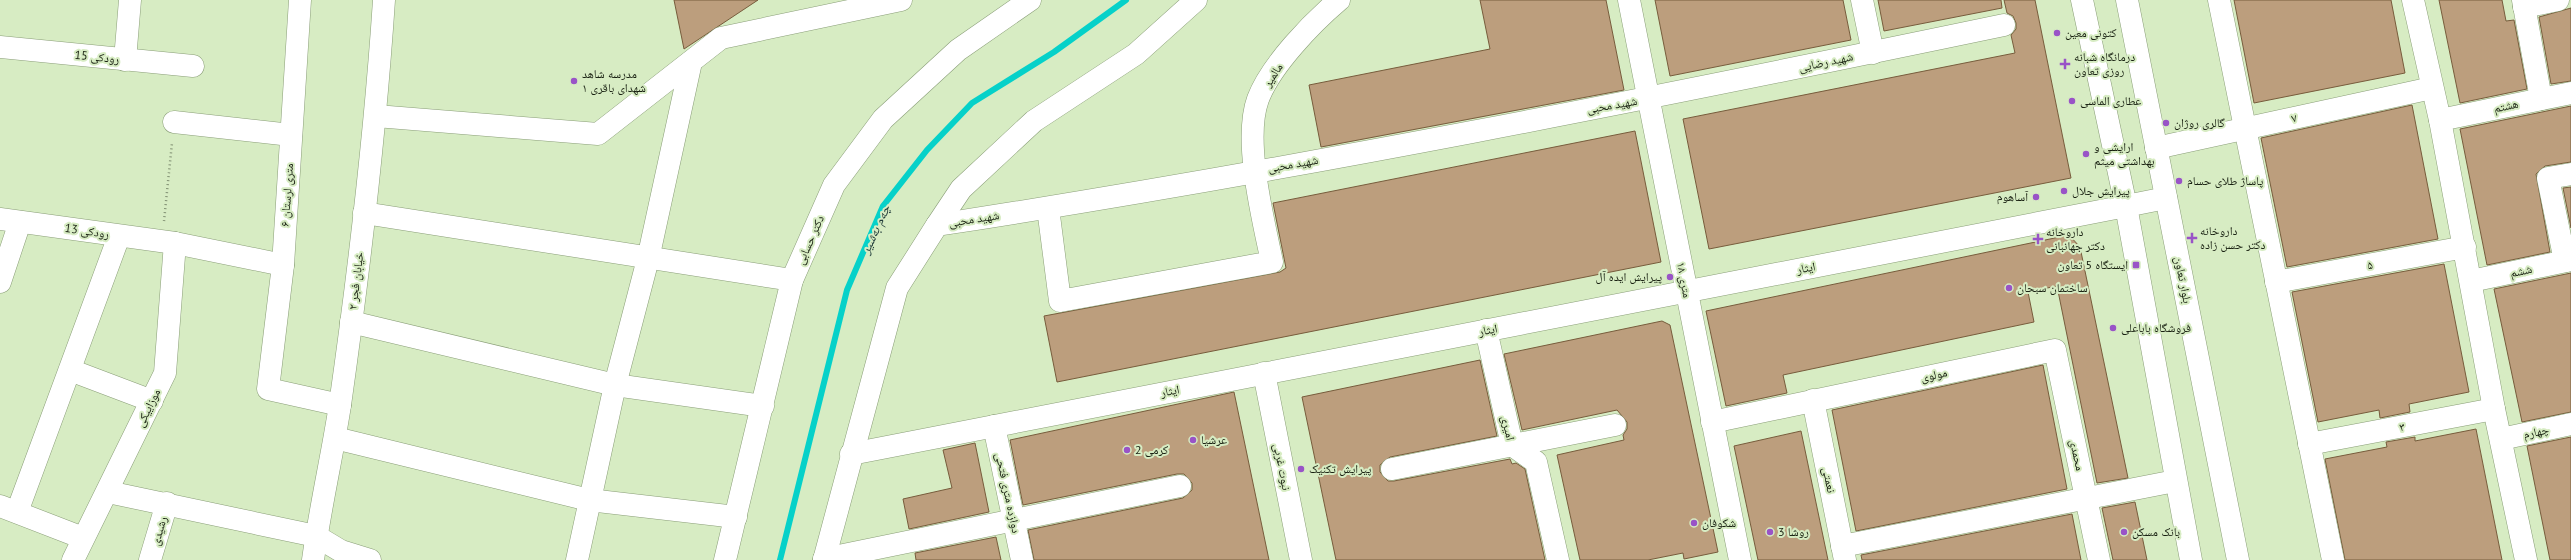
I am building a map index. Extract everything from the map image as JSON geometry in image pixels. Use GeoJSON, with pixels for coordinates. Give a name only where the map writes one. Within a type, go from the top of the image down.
{"type":"FeatureCollection","features":[{"type":"Feature","properties":{"kind":"street"},"geometry":{"type":"LineString","coordinates":[[125,60],[130,0]]}},
{"type":"Feature","properties":{"kind":"street","name":"۶ متری لرستان"},"geometry":{"type":"LineString","coordinates":[[298,0],[283,264],[268,389],[340,405]]}},
{"type":"Feature","properties":{"kind":"street","name":"خیابان فجر ۲"},"geometry":{"type":"LineString","coordinates":[[313,560],[316,536],[335,438],[351,322],[376,116],[384,0]]}},
{"type":"Feature","properties":{"kind":"street"},"geometry":{"type":"LineString","coordinates":[[376,116],[598,134],[721,38],[825,8],[901,0]]}},
{"type":"Feature","properties":{"kind":"street","name":"دکتر حسابی"},"geometry":{"type":"LineString","coordinates":[[724,560],[763,406],[792,280],[834,185],[883,119],[958,50],[1030,0]]}},
{"type":"Feature","properties":{"kind":"street"},"geometry":{"type":"LineString","coordinates":[[1180,486],[824,559],[851,454],[897,288],[937,225],[961,189],[1034,121],[1136,54],[1196,0]]}},
{"type":"Feature","properties":{"kind":"street","name":"مالمیر"},"geometry":{"type":"LineString","coordinates":[[1048,208],[1060,301],[1272,262],[1254,171],[1254,129],[1258,99],[1279,65],[1302,36],[1338,0]]}},
{"type":"Feature","properties":{"kind":"street","name":"۱۸ متری"},"geometry":{"type":"LineString","coordinates":[[1629,0],[1712,422],[1734,559]]}},
{"type":"Feature","properties":{"kind":"street"},"geometry":{"type":"LineString","coordinates":[[1862,0],[1873,52]]}},
{"type":"Feature","properties":{"kind":"street"},"geometry":{"type":"LineString","coordinates":[[2082,0],[2126,206],[2176,481],[2192,560]]}},
{"type":"Feature","properties":{"kind":"street","name":"بلوار تعاون"},"geometry":{"type":"LineString","coordinates":[[2127,0],[2238,560]]}},
{"type":"Feature","properties":{"kind":"street"},"geometry":{"type":"LineString","coordinates":[[2219,0],[2333,560]]}},
{"type":"Feature","properties":{"kind":"street"},"geometry":{"type":"LineString","coordinates":[[2413,0],[2440,120],[2465,247],[2494,409],[2526,560]]}},
{"type":"Feature","properties":{"kind":"street"},"geometry":{"type":"LineString","coordinates":[[2541,99],[2523,3],[2558,0]]}},
{"type":"Feature","properties":{"kind":"street","name":"شهید رضایی"},"geometry":{"type":"LineString","coordinates":[[1649,99],[2004,25]]}},
{"type":"Feature","properties":{"kind":"street","name":"رودکی 15"},"geometry":{"type":"LineString","coordinates":[[0,47],[193,66]]}},
{"type":"Feature","properties":{"kind":"street"},"geometry":{"type":"LineString","coordinates":[[577,560],[615,385],[648,259],[691,62]]}},
{"type":"Feature","properties":{"kind":"street","name":"۷"},"geometry":{"type":"LineString","coordinates":[[2156,148],[2432,88]]}},
{"type":"Feature","properties":{"kind":"street","name":"هشتم"},"geometry":{"type":"LineString","coordinates":[[2440,120],[2571,93]]}},
{"type":"Feature","properties":{"kind":"street","name":"شهید محبی"},"geometry":{"type":"LineString","coordinates":[[937,225],[1048,208],[1649,99]]}},
{"type":"Feature","properties":{"kind":"street"},"geometry":{"type":"LineString","coordinates":[[174,122],[291,135]]}},
{"type":"Feature","properties":{"kind":"street"},"geometry":{"type":"LineString","coordinates":[[2568,261],[2548,178],[2571,174]]}},
{"type":"Feature","properties":{"kind":"street","name":"ایثار"},"geometry":{"type":"LineString","coordinates":[[851,454],[2166,198]]}},
{"type":"Feature","properties":{"kind":"street"},"geometry":{"type":"LineString","coordinates":[[364,213],[648,259],[792,280]]}},
{"type":"Feature","properties":{"kind":"street"},"geometry":{"type":"LineString","coordinates":[[0,282],[10,220]]}},
{"type":"Feature","properties":{"kind":"street","name":"رودکی 13"},"geometry":{"type":"LineString","coordinates":[[10,220],[169,243],[283,264]]}},
{"type":"Feature","properties":{"kind":"street"},"geometry":{"type":"LineString","coordinates":[[83,538],[8,509],[70,370],[120,236]]}},
{"type":"Feature","properties":{"kind":"street","name":"موزاییکی"},"geometry":{"type":"LineString","coordinates":[[73,560],[108,492],[165,373],[169,243]]}},
{"type":"Feature","properties":{"kind":"street","name":"۵"},"geometry":{"type":"LineString","coordinates":[[2276,282],[2465,247]]}},
{"type":"Feature","properties":{"kind":"street","name":"ششم"},"geometry":{"type":"LineString","coordinates":[[2471,281],[2568,261]]}},
{"type":"Feature","properties":{"kind":"street"},"geometry":{"type":"LineString","coordinates":[[351,322],[615,385],[763,406]]}},
{"type":"Feature","properties":{"kind":"street","name":"امیری"},"geometry":{"type":"LineString","coordinates":[[1486,330],[1512,445],[1536,462],[1558,560]]}},
{"type":"Feature","properties":{"kind":"street","name":"مولوی"},"geometry":{"type":"LineString","coordinates":[[1712,422],[2055,350]]}},
{"type":"Feature","properties":{"kind":"street","name":"محمدی"},"geometry":{"type":"LineString","coordinates":[[2055,350],[2098,560]]}},
{"type":"Feature","properties":{"kind":"street"},"geometry":{"type":"LineString","coordinates":[[70,370],[152,401]]}},
{"type":"Feature","properties":{"kind":"street","name":"نبوت غربی"},"geometry":{"type":"LineString","coordinates":[[1264,373],[1300,560]]}},
{"type":"Feature","properties":{"kind":"street","name":"نعمتی"},"geometry":{"type":"LineString","coordinates":[[1813,400],[1844,553]]}},
{"type":"Feature","properties":{"kind":"street","name":"۳"},"geometry":{"type":"LineString","coordinates":[[2309,444],[2494,409]]}},
{"type":"Feature","properties":{"kind":"street","name":"چهارم"},"geometry":{"type":"LineString","coordinates":[[2501,439],[2571,424]]}},
{"type":"Feature","properties":{"kind":"street"},"geometry":{"type":"LineString","coordinates":[[1392,469],[1615,425]]}},
{"type":"Feature","properties":{"kind":"street","name":"دوازده متری فتحی"},"geometry":{"type":"LineString","coordinates":[[994,426],[1022,560]]}},
{"type":"Feature","properties":{"kind":"street"},"geometry":{"type":"LineString","coordinates":[[335,438],[589,500],[736,517]]}},
{"type":"Feature","properties":{"kind":"street"},"geometry":{"type":"LineString","coordinates":[[1844,553],[2086,498],[2176,481]]}},
{"type":"Feature","properties":{"kind":"street"},"geometry":{"type":"LineString","coordinates":[[108,492],[167,503],[316,536],[341,551],[370,560]]}},
{"type":"Feature","properties":{"kind":"street","name":"رشیدی"},"geometry":{"type":"LineString","coordinates":[[150,560],[167,503]]}},
{"type":"Feature","properties":{"kind":"path"},"geometry":{"type":"LineString","coordinates":[[169,243],[174,122]]}},
{"type":"Feature","properties":{"kind":"building"},"geometry":{"type":"Polygon","coordinates":[[[674,0],[758,0],[684,49],[674,0]]]}},
{"type":"Feature","properties":{"kind":"building"},"geometry":{"type":"Polygon","coordinates":[[[1480,0],[1606,0],[1624,90],[1321,147],[1309,85],[1490,49],[1480,0]]]}},
{"type":"Feature","properties":{"kind":"building"},"geometry":{"type":"Polygon","coordinates":[[[1655,0],[1843,0],[1851,40],[1670,76],[1655,0]]]}},
{"type":"Feature","properties":{"kind":"building"},"geometry":{"type":"Polygon","coordinates":[[[1878,0],[2001,0],[2002,8],[1884,31],[1878,0]]]}},
{"type":"Feature","properties":{"kind":"building"},"geometry":{"type":"Polygon","coordinates":[[[2004,0],[2035,0],[2071,178],[1709,249],[1683,119],[2015,53],[2011,35],[2016,29],[2016,23],[2013,16],[2007,13],[2004,0]]]}},
{"type":"Feature","properties":{"kind":"building"},"geometry":{"type":"Polygon","coordinates":[[[2234,0],[2391,0],[2405,73],[2254,103],[2234,0]]]}},
{"type":"Feature","properties":{"kind":"building"},"geometry":{"type":"Polygon","coordinates":[[[2439,0],[2502,0],[2506,21],[2514,20],[2527,89],[2460,103],[2439,0]]]}},
{"type":"Feature","properties":{"kind":"building"},"geometry":{"type":"Polygon","coordinates":[[[2571,8],[2571,81],[2551,84],[2539,17],[2571,8]]]}},
{"type":"Feature","properties":{"kind":"building"},"geometry":{"type":"Polygon","coordinates":[[[2412,105],[2438,239],[2287,267],[2261,138],[2412,105]]]}},
{"type":"Feature","properties":{"kind":"building"},"geometry":{"type":"Polygon","coordinates":[[[2571,106],[2571,162],[2545,166],[2536,174],[2550,252],[2487,265],[2460,129],[2571,106]]]}},
{"type":"Feature","properties":{"kind":"building"},"geometry":{"type":"Polygon","coordinates":[[[1635,131],[1661,262],[1057,382],[1044,316],[1280,272],[1286,268],[1273,203],[1635,131]]]}},
{"type":"Feature","properties":{"kind":"building"},"geometry":{"type":"Polygon","coordinates":[[[2571,187],[2571,228],[2563,188],[2571,187]]]}},
{"type":"Feature","properties":{"kind":"building"},"geometry":{"type":"Polygon","coordinates":[[[2069,235],[2080,247],[2128,478],[2097,483],[2057,286],[2028,292],[2034,322],[1783,375],[1787,393],[1726,406],[1706,311],[2069,235]]]}},
{"type":"Feature","properties":{"kind":"building"},"geometry":{"type":"Polygon","coordinates":[[[2444,264],[2469,392],[2409,404],[2410,412],[2380,418],[2379,410],[2318,422],[2292,292],[2444,264]]]}},
{"type":"Feature","properties":{"kind":"building"},"geometry":{"type":"Polygon","coordinates":[[[2571,273],[2571,412],[2522,422],[2494,289],[2571,273]]]}},
{"type":"Feature","properties":{"kind":"building"},"geometry":{"type":"Polygon","coordinates":[[[1662,321],[1670,325],[1718,552],[1684,559],[1683,553],[1648,560],[1580,560],[1557,455],[1624,440],[1623,435],[1627,429],[1627,422],[1617,410],[1522,430],[1504,354],[1662,321]]]}},
{"type":"Feature","properties":{"kind":"building"},"geometry":{"type":"Polygon","coordinates":[[[1480,360],[1497,436],[1390,457],[1380,465],[1380,472],[1388,481],[1394,481],[1510,459],[1512,464],[1516,463],[1525,469],[1545,560],[1336,560],[1302,397],[1480,360]]]}},
{"type":"Feature","properties":{"kind":"building"},"geometry":{"type":"Polygon","coordinates":[[[2043,365],[2067,489],[1856,531],[1832,410],[2043,365]]]}},
{"type":"Feature","properties":{"kind":"building"},"geometry":{"type":"Polygon","coordinates":[[[1234,392],[1269,560],[1034,560],[1028,530],[1183,498],[1192,490],[1192,483],[1184,474],[1177,474],[1023,505],[1010,440],[1234,392]]]}},
{"type":"Feature","properties":{"kind":"building"},"geometry":{"type":"Polygon","coordinates":[[[2476,429],[2502,560],[2345,560],[2325,459],[2387,447],[2386,442],[2415,437],[2415,441],[2476,429]]]}},
{"type":"Feature","properties":{"kind":"building"},"geometry":{"type":"Polygon","coordinates":[[[1801,431],[1828,560],[1758,560],[1734,446],[1801,431]]]}},
{"type":"Feature","properties":{"kind":"building"},"geometry":{"type":"Polygon","coordinates":[[[2571,437],[2571,560],[2550,560],[2527,446],[2571,437]]]}},
{"type":"Feature","properties":{"kind":"building"},"geometry":{"type":"Polygon","coordinates":[[[975,443],[989,512],[909,529],[903,499],[952,488],[943,450],[975,443]]]}},
{"type":"Feature","properties":{"kind":"building","name":"بانک مسکن"},"geometry":{"type":"Polygon","coordinates":[[[2135,502],[2147,560],[2113,560],[2102,508],[2135,502]]]}},
{"type":"Feature","properties":{"kind":"building"},"geometry":{"type":"Polygon","coordinates":[[[2072,514],[2081,560],[1862,560],[1861,555],[2072,514]]]}},
{"type":"Feature","properties":{"kind":"building"},"geometry":{"type":"Polygon","coordinates":[[[996,537],[1001,560],[916,560],[915,553],[996,537]]]}},
{"type":"Feature","properties":{"kind":"waterway","name":"چەم بەشیر"},"geometry":{"type":"LineString","coordinates":[[780,560],[847,290],[883,206],[927,150],[972,103],[1054,52],[1126,0]]}},
{"type":"Feature","properties":{"kind":"place","name":"کتونی معین"},"geometry":{"type":"Point","coordinates":[2057,33]}},
{"type":"Feature","properties":{"kind":"place","name":"درمانگاه شبانه روزی تعاون"},"geometry":{"type":"Point","coordinates":[2065,64]}},
{"type":"Feature","properties":{"kind":"place","name":"مدرسه شاهد شهدای باقری ۱"},"geometry":{"type":"Point","coordinates":[574,81]}},
{"type":"Feature","properties":{"kind":"place","name":"عطاری الماسی"},"geometry":{"type":"Point","coordinates":[2072,101]}},
{"type":"Feature","properties":{"kind":"place","name":"گالری روژان"},"geometry":{"type":"Point","coordinates":[2166,123]}},
{"type":"Feature","properties":{"kind":"place","name":"ارایشی و بهداشتی میثم"},"geometry":{"type":"Point","coordinates":[2086,154]}},
{"type":"Feature","properties":{"kind":"place","name":"پاساژ طلای حسام"},"geometry":{"type":"Point","coordinates":[2179,181]}},
{"type":"Feature","properties":{"kind":"place","name":"پیرایش جلال"},"geometry":{"type":"Point","coordinates":[2064,191]}},
{"type":"Feature","properties":{"kind":"place","name":"آساهوم"},"geometry":{"type":"Point","coordinates":[2036,197]}},
{"type":"Feature","properties":{"kind":"place","name":"داروخانه دکتر حسن زاده"},"geometry":{"type":"Point","coordinates":[2192,238]}},
{"type":"Feature","properties":{"kind":"place","name":"داروخانه دکتر جهانبانی"},"geometry":{"type":"Point","coordinates":[2038,239]}},
{"type":"Feature","properties":{"kind":"place","name":"ایستگاه 5 تعاون"},"geometry":{"type":"Point","coordinates":[2136,265]}},
{"type":"Feature","properties":{"kind":"place","name":"پیرایش ایده آل"},"geometry":{"type":"Point","coordinates":[1670,277]}},
{"type":"Feature","properties":{"kind":"place","name":"ساختمان سبحان"},"geometry":{"type":"Point","coordinates":[2009,288]}},
{"type":"Feature","properties":{"kind":"place","name":"فروشگاه باباعلی"},"geometry":{"type":"Point","coordinates":[2113,328]}},
{"type":"Feature","properties":{"kind":"place","name":"عرشیا"},"geometry":{"type":"Point","coordinates":[1193,440]}},
{"type":"Feature","properties":{"kind":"place","name":"کرمی 2"},"geometry":{"type":"Point","coordinates":[1127,450]}},
{"type":"Feature","properties":{"kind":"place","name":"پیرایش تکنیک"},"geometry":{"type":"Point","coordinates":[1301,469]}},
{"type":"Feature","properties":{"kind":"place","name":"شکوفان"},"geometry":{"type":"Point","coordinates":[1694,523]}},
{"type":"Feature","properties":{"kind":"place","name":"روشا 3"},"geometry":{"type":"Point","coordinates":[1770,532]}},
{"type":"Feature","properties":{"kind":"place","name":"بانک مسکن"},"geometry":{"type":"Point","coordinates":[2124,532]}}]}
